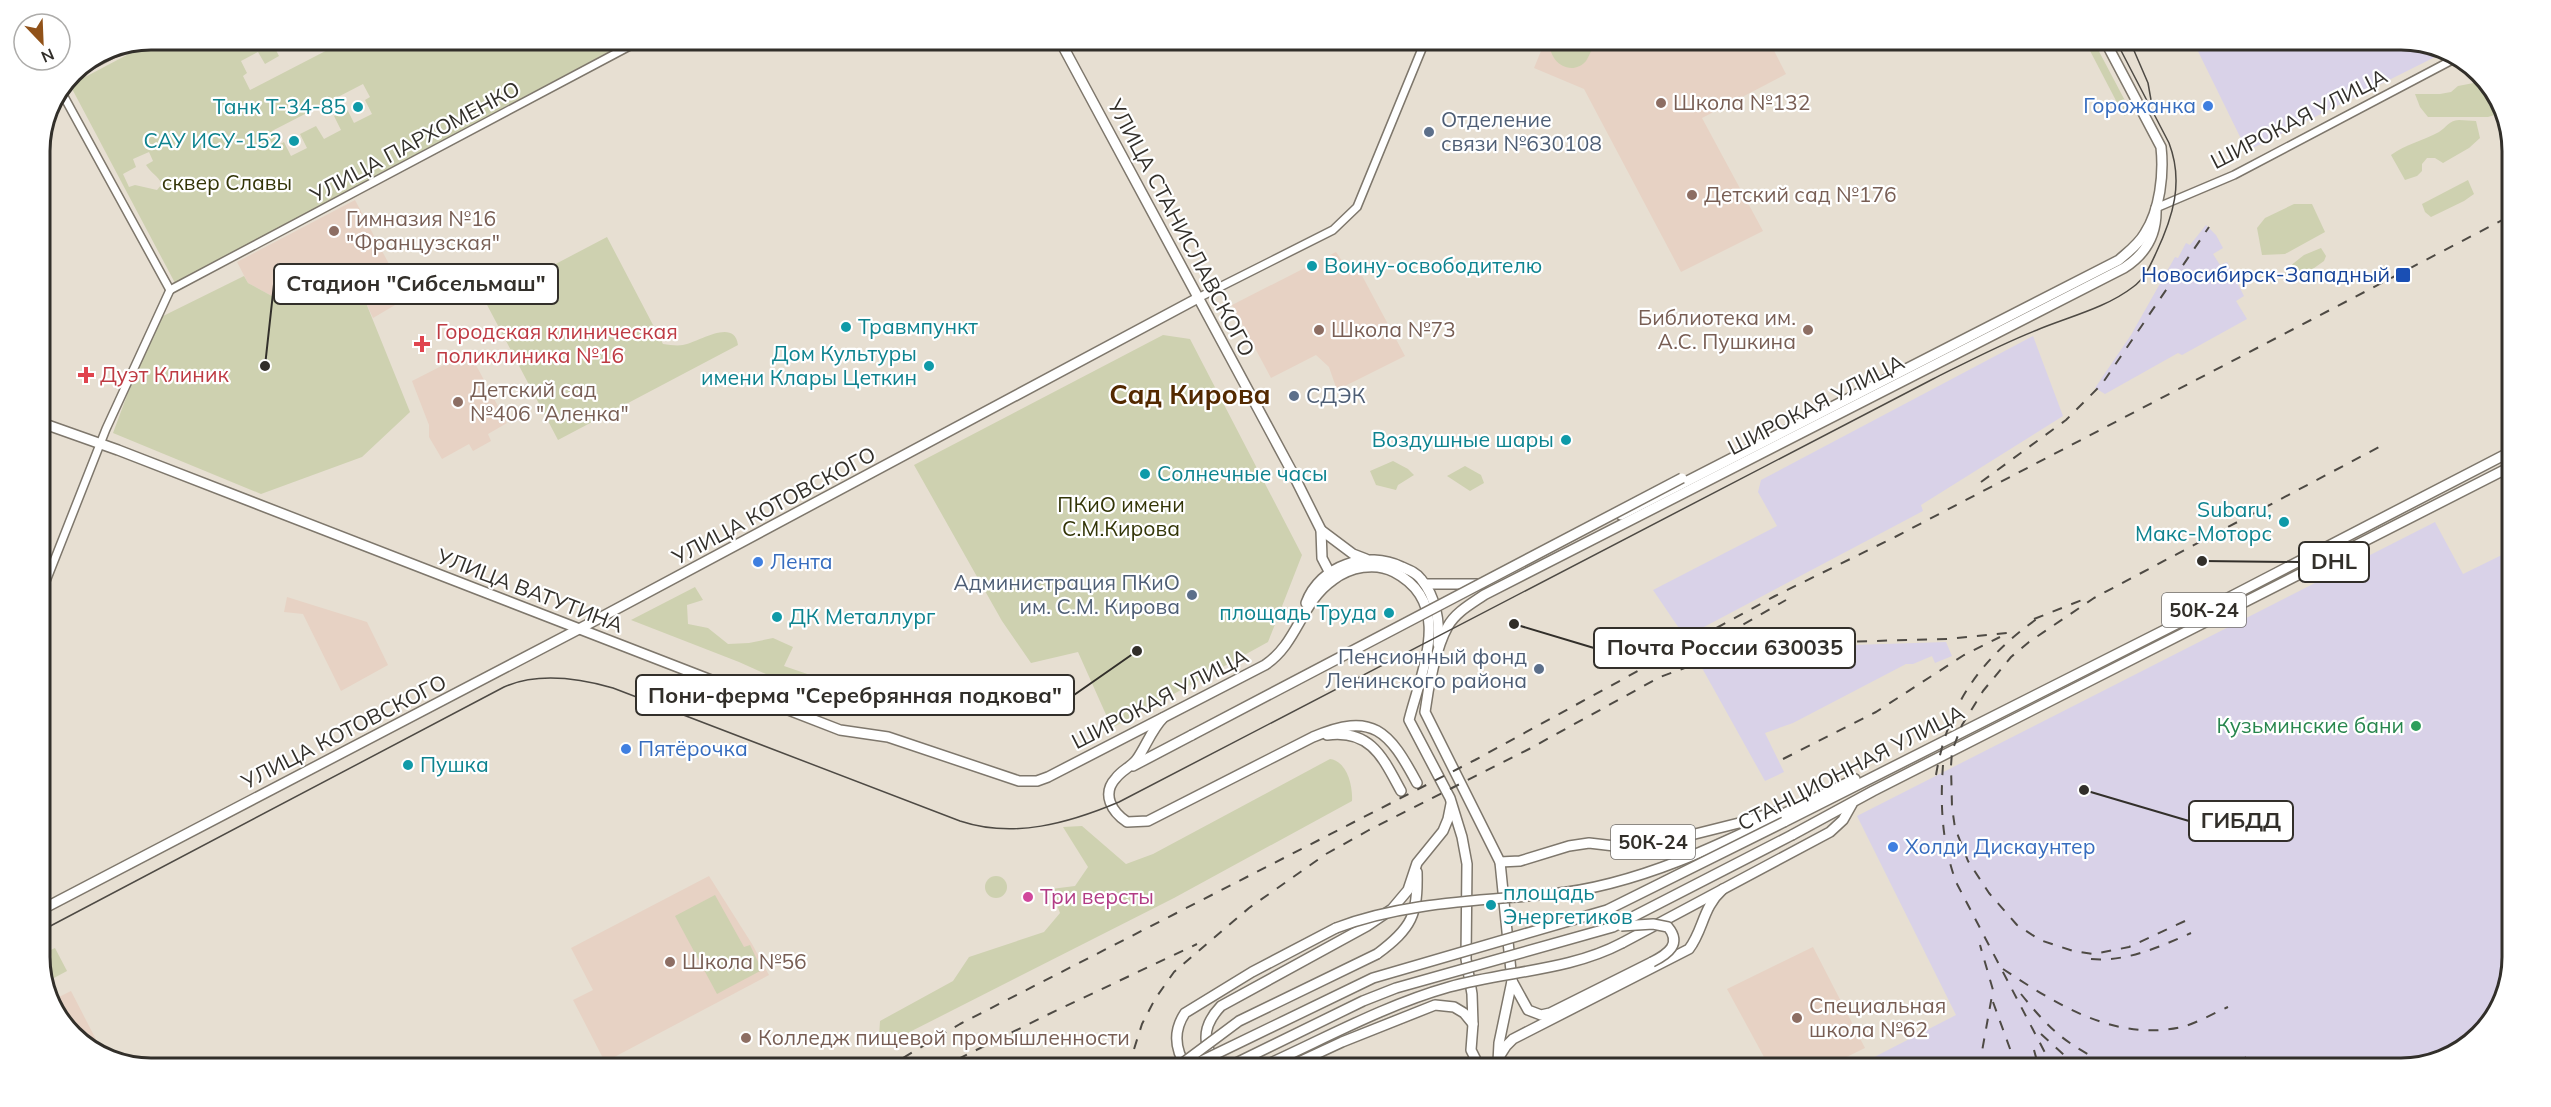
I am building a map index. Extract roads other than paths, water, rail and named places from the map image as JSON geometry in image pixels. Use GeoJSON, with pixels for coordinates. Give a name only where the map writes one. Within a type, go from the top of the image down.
{"type":"FeatureCollection","features":[{"type":"Feature","properties":{"kind":"main road","name":"УЛИЦА СТАНИСЛАВСКОГО"},"geometry":{"type":"LineString","coordinates":[[1065,50],[1321,530]]}},
{"type":"Feature","properties":{"kind":"main road"},"geometry":{"type":"LineString","coordinates":[[2110,50],[2161,147],[2163,165],[2156,208]]}},
{"type":"Feature","properties":{"kind":"main road","name":"ШИРОКАЯ УЛИЦА"},"geometry":{"type":"LineString","coordinates":[[1425,584],[1482,584],[2119,260],[2146,233],[2156,208]]}},
{"type":"Feature","properties":{"kind":"main road","name":"ШИРОКАЯ УЛИЦА"},"geometry":{"type":"LineString","coordinates":[[1438,656],[1448,626],[1462,610],[1484,595],[2124,268],[2134,261],[2151,240],[2156,208]]}},
{"type":"Feature","properties":{"kind":"main road","name":"УЛИЦА КОТОВСКОГО"},"geometry":{"type":"LineString","coordinates":[[50,905],[579,629],[1198,298]]}},
{"type":"Feature","properties":{"kind":"main road","name":"УЛИЦА ВАТУТИНА"},"geometry":{"type":"LineString","coordinates":[[50,426],[840,730],[888,737],[1011,780]]}},
{"type":"Feature","properties":{"kind":"main road","name":"СТАНЦИОННАЯ УЛИЦА"},"geometry":{"type":"LineString","coordinates":[[1208,1058],[1381,975],[1607,910],[2226,599],[2501,456]]}},
{"type":"Feature","properties":{"kind":"main road"},"geometry":{"type":"LineString","coordinates":[[1417,783],[1399,749],[1390,739],[1379,731],[1350,725],[1333,728],[1312,737],[1168,811],[1138,823],[1127,822],[1117,815],[1109,796],[1112,782],[1130,767],[1682,478],[1714,467]]}},
{"type":"Feature","properties":{"kind":"main road","name":"СТАНЦИОННАЯ УЛИЦА"},"geometry":{"type":"LineString","coordinates":[[1247,1058],[1379,994],[1613,927],[1901,777],[2501,471]]}},
{"type":"Feature","properties":{"kind":"main road"},"geometry":{"type":"LineString","coordinates":[[1321,530],[1353,554],[1366,559],[1394,563],[1420,576],[1425,584],[1438,616],[1438,656],[1428,687],[1425,712],[1500,862]]}},
{"type":"Feature","properties":{"kind":"main road"},"geometry":{"type":"LineString","coordinates":[[1321,530],[1322,558],[1331,576]]}},
{"type":"Feature","properties":{"kind":"main road"},"geometry":{"type":"LineString","coordinates":[[1331,576],[1353,562],[1366,559]]}},
{"type":"Feature","properties":{"kind":"main road"},"geometry":{"type":"LineString","coordinates":[[1331,576],[1355,569],[1380,566],[1412,582],[1421,594],[1430,619],[1428,656],[1409,720],[1451,802],[1467,864],[1466,959],[1472,994],[1471,1050],[1475,1058]]}},
{"type":"Feature","properties":{"kind":"main road","name":"ШИРОКАЯ УЛИЦА"},"geometry":{"type":"LineString","coordinates":[[1011,780],[1029,782],[1048,777],[1274,659],[1284,649],[1304,615],[1312,590],[1331,576]]}},
{"type":"Feature","properties":{"kind":"main road"},"geometry":{"type":"LineString","coordinates":[[1130,767],[1167,714]]}},
{"type":"Feature","properties":{"kind":"main road"},"geometry":{"type":"LineString","coordinates":[[1312,737],[1345,734],[1365,741],[1380,754],[1401,791]]}},
{"type":"Feature","properties":{"kind":"main road"},"geometry":{"type":"LineString","coordinates":[[1894,766],[1901,777]]}},
{"type":"Feature","properties":{"kind":"main road","name":"50К-24"},"geometry":{"type":"LineString","coordinates":[[1500,1058],[1501,1035],[1512,981],[1500,862],[1520,861],[1579,845],[1623,847],[1739,824],[1804,804],[1869,772],[1894,766]]}},
{"type":"Feature","properties":{"kind":"main road"},"geometry":{"type":"LineString","coordinates":[[1216,1058],[1206,1040],[1206,1029],[1210,1017],[1221,1006],[1367,926],[1392,909],[1408,890],[1417,863],[1443,831],[1451,802]]}},
{"type":"Feature","properties":{"kind":"main road"},"geometry":{"type":"LineString","coordinates":[[1182,1058],[1178,1050],[1176,1035],[1179,1022],[1185,1013],[1252,972],[1336,928],[1367,916],[1406,909],[1584,890],[1665,865],[1710,848],[1804,804]]}},
{"type":"Feature","properties":{"kind":"main road","name":"50К-24"},"geometry":{"type":"LineString","coordinates":[[1502,1058],[1506,1046],[1513,1039],[1689,949],[1710,901],[1723,889],[1830,832],[1843,820],[1852,804]]}},
{"type":"Feature","properties":{"kind":"main road"},"geometry":{"type":"LineString","coordinates":[[1189,1058],[1239,1021],[1377,954],[1407,929],[1418,892],[1417,863]]}},
{"type":"Feature","properties":{"kind":"main road"},"geometry":{"type":"LineString","coordinates":[[1279,1058],[1404,1003],[1448,987],[1581,960],[1622,943],[1723,889]]}},
{"type":"Feature","properties":{"kind":"main road"},"geometry":{"type":"LineString","coordinates":[[1512,981],[1528,1010],[1540,1015],[1550,1013],[1652,962],[1673,947],[1674,939],[1668,927],[1653,924],[1613,927]]}},
{"type":"Feature","properties":{"kind":"main road"},"geometry":{"type":"LineString","coordinates":[[1308,1058],[1435,1005],[1454,1007],[1464,1013],[1473,1024]]}},
{"type":"Feature","properties":{"kind":"street","name":"УЛИЦА ПАРХОМЕНКО"},"geometry":{"type":"LineString","coordinates":[[170,290],[622,50]]}},
{"type":"Feature","properties":{"kind":"street","name":"УЛИЦА КОТОВСКОГО"},"geometry":{"type":"LineString","coordinates":[[1198,298],[1333,230],[1357,207],[1421,50]]}},
{"type":"Feature","properties":{"kind":"street","name":"ШИРОКАЯ УЛИЦА"},"geometry":{"type":"LineString","coordinates":[[2156,208],[2241,171],[2449,62]]}},
{"type":"Feature","properties":{"kind":"street"},"geometry":{"type":"LineString","coordinates":[[50,572],[101,444],[170,290],[64,97]]}},
{"type":"Feature","properties":{"kind":"tram line"},"geometry":{"type":"LineString","coordinates":[[50,926],[504,687],[530,679],[572,679],[613,688],[960,821],[980,826],[1001,829],[1041,826],[1081,816],[1119,802],[1984,353],[2111,301],[2133,287],[2141,280],[2162,240],[2172,213],[2176,172],[2169,143],[2121,50]]}},
{"type":"Feature","properties":{"kind":"tram line"},"geometry":{"type":"LineString","coordinates":[[2134,50],[2148,83],[2151,100]]}},
{"type":"Feature","properties":{"kind":"railway"},"geometry":{"type":"LineString","coordinates":[[903,1058],[960,1024],[1475,760],[1775,596],[1895,537],[2501,221]]}},
{"type":"Feature","properties":{"kind":"railway"},"geometry":{"type":"LineString","coordinates":[[1981,482],[2066,420],[2102,384],[2209,227]]}},
{"type":"Feature","properties":{"kind":"railway"},"geometry":{"type":"LineString","coordinates":[[2185,921],[2129,947],[2094,954],[2073,951],[2040,940],[2017,925],[1989,893],[1968,861],[1955,828],[1952,807],[1952,751],[1962,725],[1983,691],[2011,657],[2094,598],[2379,447]]}},
{"type":"Feature","properties":{"kind":"railway"},"geometry":{"type":"LineString","coordinates":[[1674,664],[1786,600]]}},
{"type":"Feature","properties":{"kind":"railway"},"geometry":{"type":"LineString","coordinates":[[2034,619],[2082,600]]}},
{"type":"Feature","properties":{"kind":"railway"},"geometry":{"type":"LineString","coordinates":[[1936,775],[1949,726],[1971,684],[2001,648],[2041,616]]}},
{"type":"Feature","properties":{"kind":"railway"},"geometry":{"type":"LineString","coordinates":[[1131,1058],[1142,1024],[1155,999],[1174,972],[1249,908],[1326,854],[1529,749],[1660,677],[1720,655],[1797,643],[1948,639],[2007,633]]}},
{"type":"Feature","properties":{"kind":"railway"},"geometry":{"type":"LineString","coordinates":[[1783,759],[1876,712],[1964,655],[2000,637]]}},
{"type":"Feature","properties":{"kind":"railway"},"geometry":{"type":"LineString","coordinates":[[1943,765],[1943,824],[1956,882],[2048,1058]]}},
{"type":"Feature","properties":{"kind":"railway"},"geometry":{"type":"LineString","coordinates":[[2091,959],[2130,956],[2191,933]]}},
{"type":"Feature","properties":{"kind":"railway"},"geometry":{"type":"LineString","coordinates":[[960,1058],[1197,944]]}},
{"type":"Feature","properties":{"kind":"railway"},"geometry":{"type":"LineString","coordinates":[[1980,945],[1993,990],[1981,1058]]}},
{"type":"Feature","properties":{"kind":"railway"},"geometry":{"type":"LineString","coordinates":[[2003,969],[2065,1007],[2087,1017],[2133,1029],[2157,1030],[2182,1027],[2228,1007]]}},
{"type":"Feature","properties":{"kind":"railway"},"geometry":{"type":"LineString","coordinates":[[2021,994],[2063,1038],[2096,1058]]}},
{"type":"Feature","properties":{"kind":"railway"},"geometry":{"type":"LineString","coordinates":[[1993,1002],[2013,1058]]}},
{"type":"Feature","properties":{"kind":"railway"},"geometry":{"type":"LineString","coordinates":[[2041,1034],[2067,1058]]}},
{"type":"Feature","properties":{"kind":"railway"},"geometry":{"type":"LineString","coordinates":[[2034,1050],[2036,1058]]}},
{"type":"Feature","properties":{"kind":"railway"},"geometry":{"type":"LineString","coordinates":[[2245,1058],[2253,1055]]}},
{"type":"Feature","properties":{"kind":"place","name":"Школа №132"},"geometry":{"type":"Point","coordinates":[1661,103]}},
{"type":"Feature","properties":{"kind":"place","name":"Горожанка"},"geometry":{"type":"Point","coordinates":[2208,106]}},
{"type":"Feature","properties":{"kind":"place","name":"Танк Т-34-85"},"geometry":{"type":"Point","coordinates":[358,107]}},
{"type":"Feature","properties":{"kind":"place","name":"Отделение связи №630108"},"geometry":{"type":"Point","coordinates":[1429,132]}},
{"type":"Feature","properties":{"kind":"place","name":"САУ ИСУ-152"},"geometry":{"type":"Point","coordinates":[294,141]}},
{"type":"Feature","properties":{"kind":"place","name":"Детский сад №176"},"geometry":{"type":"Point","coordinates":[1692,195]}},
{"type":"Feature","properties":{"kind":"place","name":"Гимназия №16 \"Французская\""},"geometry":{"type":"Point","coordinates":[334,231]}},
{"type":"Feature","properties":{"kind":"place","name":"Воину-освободителю"},"geometry":{"type":"Point","coordinates":[1312,266]}},
{"type":"Feature","properties":{"kind":"place","name":"Новосибирск-Западный"},"geometry":{"type":"Point","coordinates":[2403,275]}},
{"type":"Feature","properties":{"kind":"place","name":"Травмпункт"},"geometry":{"type":"Point","coordinates":[846,327]}},
{"type":"Feature","properties":{"kind":"place","name":"Школа №73"},"geometry":{"type":"Point","coordinates":[1319,330]}},
{"type":"Feature","properties":{"kind":"place","name":"Библиотека им. А.С. Пушкина"},"geometry":{"type":"Point","coordinates":[1808,330]}},
{"type":"Feature","properties":{"kind":"place","name":"Городская клиническая поликлиника №16"},"geometry":{"type":"Point","coordinates":[422,344]}},
{"type":"Feature","properties":{"kind":"place","name":"Стадион \"Сибсельмаш\""},"geometry":{"type":"Point","coordinates":[265,366]}},
{"type":"Feature","properties":{"kind":"place","name":"Дом Культуры имени Клары Цеткин"},"geometry":{"type":"Point","coordinates":[929,366]}},
{"type":"Feature","properties":{"kind":"place","name":"Дуэт Клиник"},"geometry":{"type":"Point","coordinates":[86,375]}},
{"type":"Feature","properties":{"kind":"place","name":"СДЭК"},"geometry":{"type":"Point","coordinates":[1294,396]}},
{"type":"Feature","properties":{"kind":"place","name":"Детский сад №406 \"Аленка\""},"geometry":{"type":"Point","coordinates":[458,402]}},
{"type":"Feature","properties":{"kind":"place","name":"Воздушные шары"},"geometry":{"type":"Point","coordinates":[1566,440]}},
{"type":"Feature","properties":{"kind":"place","name":"Солнечные часы"},"geometry":{"type":"Point","coordinates":[1145,474]}},
{"type":"Feature","properties":{"kind":"place","name":"Subaru, Макс-Моторс"},"geometry":{"type":"Point","coordinates":[2284,522]}},
{"type":"Feature","properties":{"kind":"place","name":"DHL"},"geometry":{"type":"Point","coordinates":[2202,561]}},
{"type":"Feature","properties":{"kind":"place","name":"Лента"},"geometry":{"type":"Point","coordinates":[758,562]}},
{"type":"Feature","properties":{"kind":"place","name":"Администрация ПКиО им. С.М. Кирова"},"geometry":{"type":"Point","coordinates":[1192,595]}},
{"type":"Feature","properties":{"kind":"place","name":"площадь Труда"},"geometry":{"type":"Point","coordinates":[1389,613]}},
{"type":"Feature","properties":{"kind":"place","name":"ДК Металлург"},"geometry":{"type":"Point","coordinates":[777,617]}},
{"type":"Feature","properties":{"kind":"place","name":"Почта России 630035"},"geometry":{"type":"Point","coordinates":[1514,624]}},
{"type":"Feature","properties":{"kind":"place","name":"Пони-ферма \"Серебрянная подкова\""},"geometry":{"type":"Point","coordinates":[1137,651]}},
{"type":"Feature","properties":{"kind":"place","name":"Пенсионный фонд Ленинского района"},"geometry":{"type":"Point","coordinates":[1539,669]}},
{"type":"Feature","properties":{"kind":"place","name":"Кузьминские бани"},"geometry":{"type":"Point","coordinates":[2416,726]}},
{"type":"Feature","properties":{"kind":"place","name":"Пятёрочка"},"geometry":{"type":"Point","coordinates":[626,749]}},
{"type":"Feature","properties":{"kind":"place","name":"Пушка"},"geometry":{"type":"Point","coordinates":[408,765]}},
{"type":"Feature","properties":{"kind":"place","name":"ГИБДД"},"geometry":{"type":"Point","coordinates":[2084,790]}},
{"type":"Feature","properties":{"kind":"place","name":"Холди Дискаунтер"},"geometry":{"type":"Point","coordinates":[1893,847]}},
{"type":"Feature","properties":{"kind":"place","name":"Три версты"},"geometry":{"type":"Point","coordinates":[1028,897]}},
{"type":"Feature","properties":{"kind":"place","name":"площадь Энергетиков"},"geometry":{"type":"Point","coordinates":[1491,905]}},
{"type":"Feature","properties":{"kind":"place","name":"Школа №56"},"geometry":{"type":"Point","coordinates":[670,962]}},
{"type":"Feature","properties":{"kind":"place","name":"Специальная школа №62"},"geometry":{"type":"Point","coordinates":[1797,1018]}},
{"type":"Feature","properties":{"kind":"place","name":"Колледж пищевой промышленности"},"geometry":{"type":"Point","coordinates":[746,1038]}},
{"type":"Feature","properties":{"kind":"district","name":"Сад Кирова"},"geometry":{"type":"Point","coordinates":[1190,395]}},
{"type":"Feature","properties":{"kind":"park label","name":"сквер Славы"},"geometry":{"type":"Point","coordinates":[227,183]}},
{"type":"Feature","properties":{"kind":"park label","name":"ПКиО имени С.М.Кирова"},"geometry":{"type":"Point","coordinates":[1121,517]}}]}
